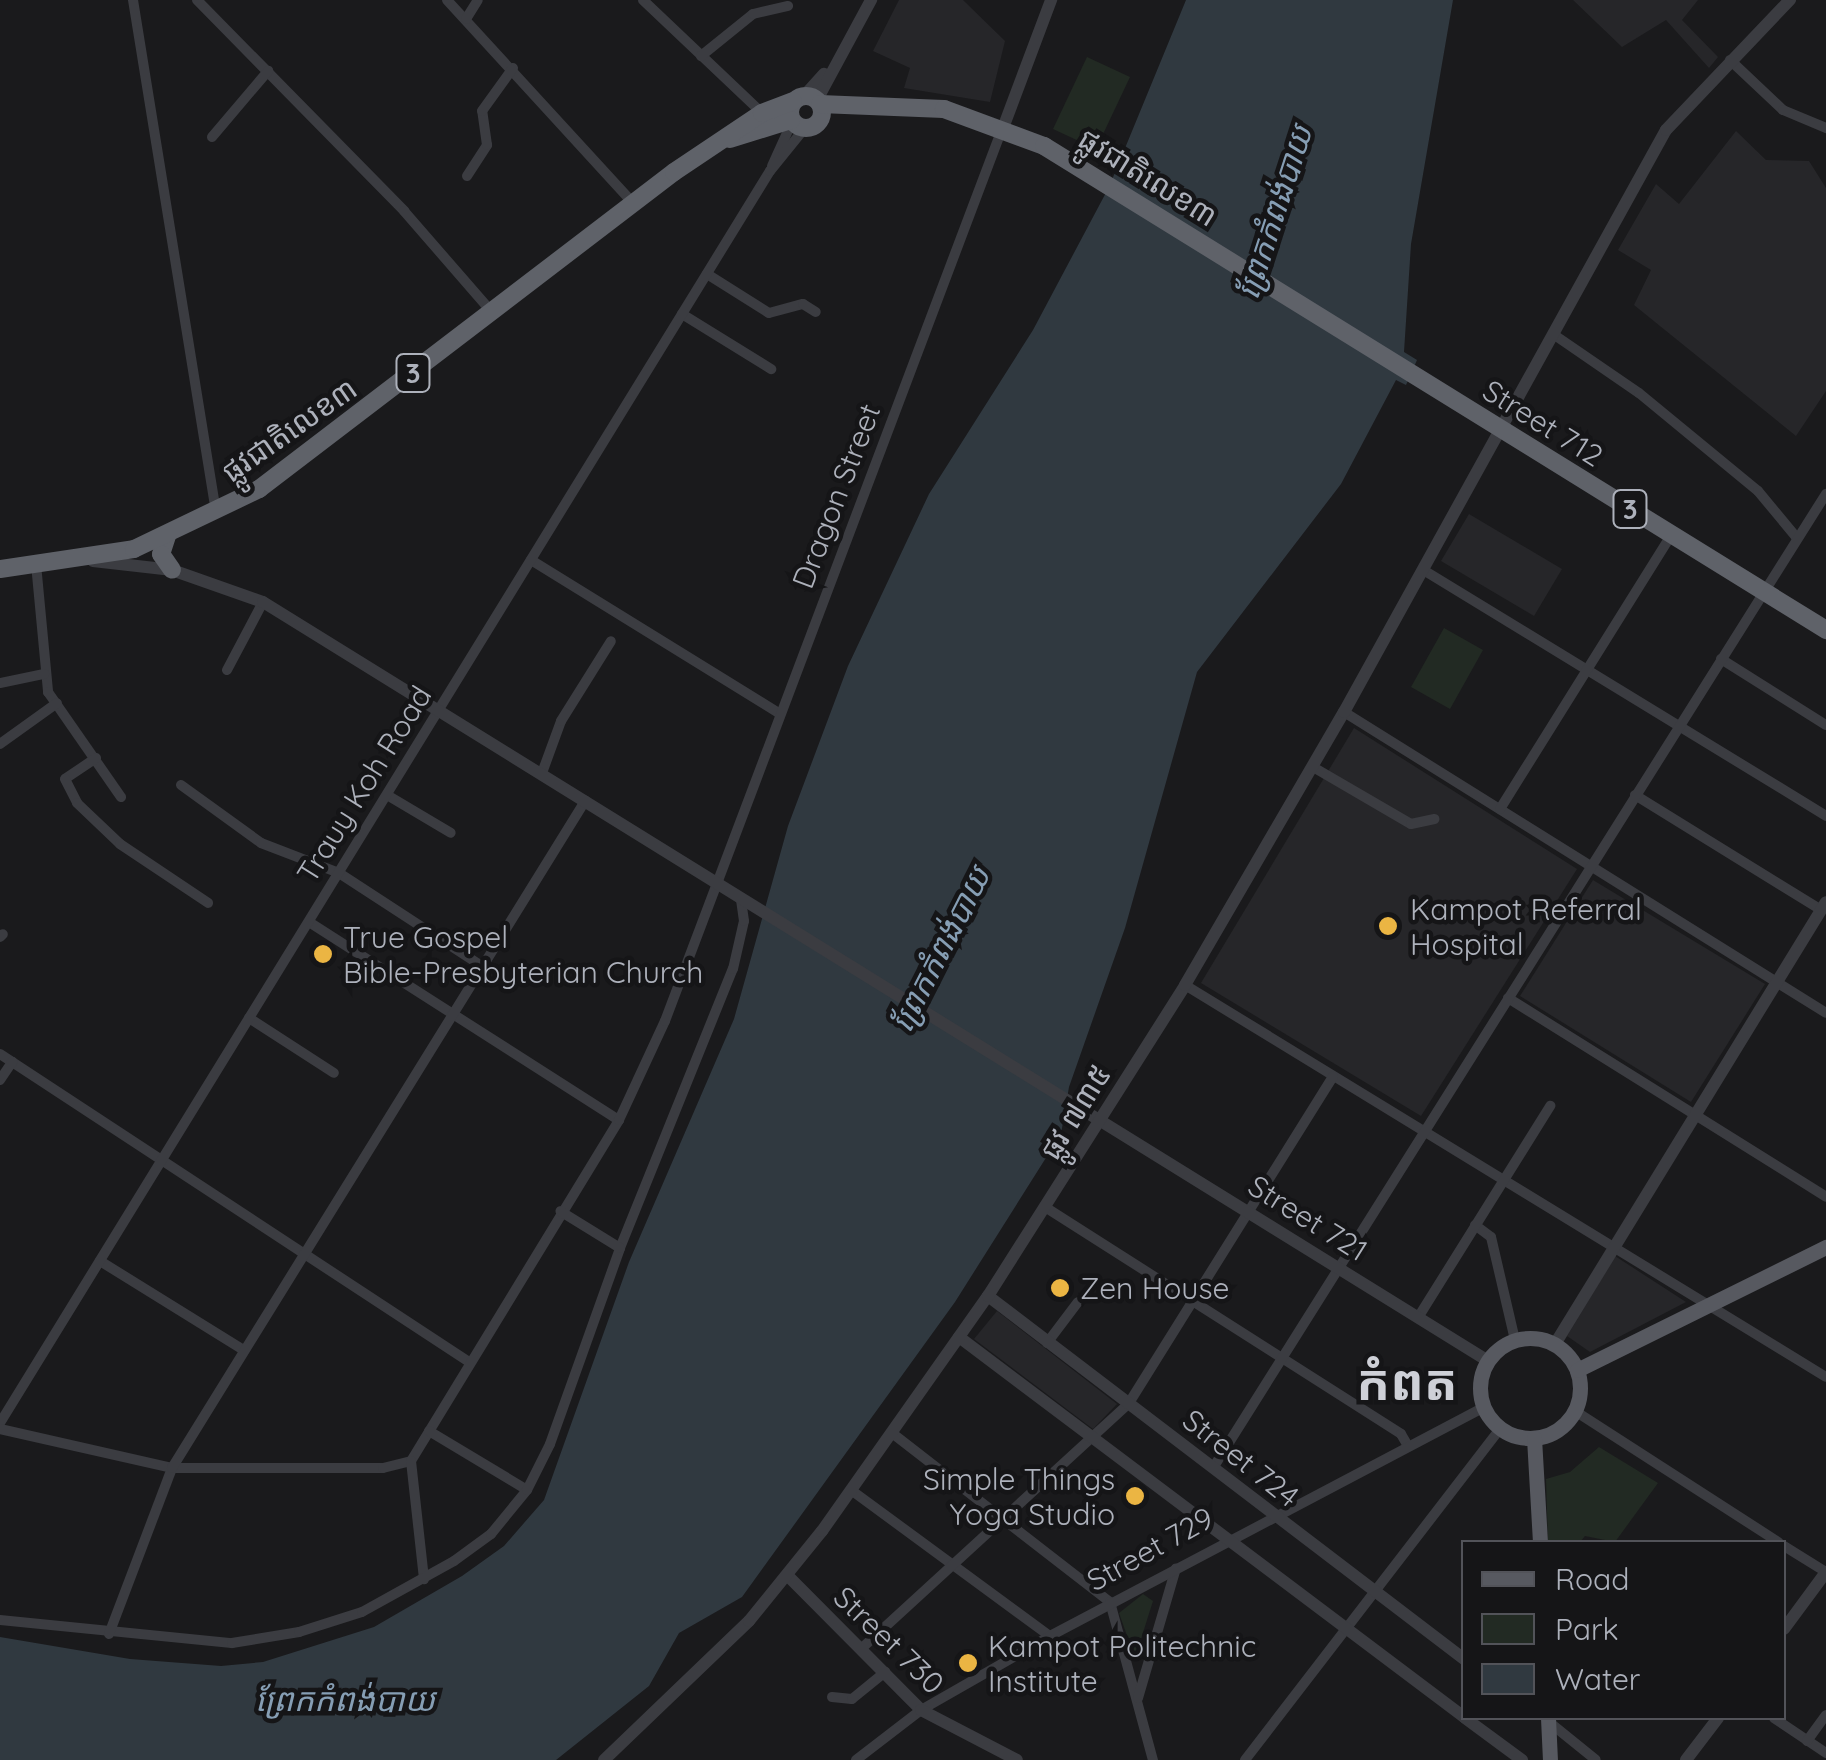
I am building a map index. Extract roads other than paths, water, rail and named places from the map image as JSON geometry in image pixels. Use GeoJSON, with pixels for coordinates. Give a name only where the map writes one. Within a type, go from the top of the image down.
{"type":"FeatureCollection","features":[{"type":"Feature","properties":{"kind":"highway","name":"ផ្លូវជាតិលេខ៣"},"geometry":{"type":"LineString","coordinates":[[0,569],[88,560],[167,536],[216,513],[303,460],[633,203],[762,112],[805,111],[861,101],[944,109],[1003,128],[1093,174],[1434,388]]}},
{"type":"Feature","properties":{"kind":"highway","name":"ផ្លូវជាតិលេខ៣"},"geometry":{"type":"LineString","coordinates":[[715,144],[805,111]]}},
{"type":"Feature","properties":{"kind":"highway","name":"Street 712"},"geometry":{"type":"LineString","coordinates":[[1434,388],[1826,630]]}},
{"type":"Feature","properties":{"kind":"highway"},"geometry":{"type":"LineString","coordinates":[[167,536],[161,554],[172,570]]}},
{"type":"Feature","properties":{"kind":"main road"},"geometry":{"type":"LineString","coordinates":[[1577,1370],[1826,1246]]}},
{"type":"Feature","properties":{"kind":"main road"},"geometry":{"type":"LineString","coordinates":[[1515,1340],[1555,1344],[1577,1370],[1575,1411],[1556,1431],[1534,1438],[1500,1429],[1484,1407],[1480,1388],[1488,1361],[1515,1340]]}},
{"type":"Feature","properties":{"kind":"main road"},"geometry":{"type":"LineString","coordinates":[[1534,1438],[1540,1540]]}},
{"type":"Feature","properties":{"kind":"main road"},"geometry":{"type":"LineString","coordinates":[[1546,1720],[1550,1760]]}},
{"type":"Feature","properties":{"kind":"street"},"geometry":{"type":"LineString","coordinates":[[133,0],[216,513]]}},
{"type":"Feature","properties":{"kind":"street"},"geometry":{"type":"LineString","coordinates":[[197,0],[491,311]]}},
{"type":"Feature","properties":{"kind":"street"},"geometry":{"type":"LineString","coordinates":[[447,0],[633,203]]}},
{"type":"Feature","properties":{"kind":"street"},"geometry":{"type":"LineString","coordinates":[[466,20],[478,0]]}},
{"type":"Feature","properties":{"kind":"street"},"geometry":{"type":"LineString","coordinates":[[643,0],[762,112]]}},
{"type":"Feature","properties":{"kind":"street"},"geometry":{"type":"LineString","coordinates":[[805,111],[871,0]]}},
{"type":"Feature","properties":{"kind":"street"},"geometry":{"type":"LineString","coordinates":[[1003,128],[1052,0]]}},
{"type":"Feature","properties":{"kind":"street","name":"ផ្លូវ ៧៣៥"},"geometry":{"type":"LineString","coordinates":[[604,1760],[731,1640],[786,1575],[988,1296],[1185,985],[1344,712],[1666,130],[1790,0]]}},
{"type":"Feature","properties":{"kind":"street"},"geometry":{"type":"LineString","coordinates":[[700,56],[753,14],[788,6]]}},
{"type":"Feature","properties":{"kind":"street"},"geometry":{"type":"LineString","coordinates":[[1730,60],[1782,110],[1826,128]]}},
{"type":"Feature","properties":{"kind":"street"},"geometry":{"type":"LineString","coordinates":[[467,176],[487,144],[482,112],[513,68]]}},
{"type":"Feature","properties":{"kind":"street"},"geometry":{"type":"LineString","coordinates":[[212,136],[268,71]]}},
{"type":"Feature","properties":{"kind":"street","name":"Trauy Koh Road"},"geometry":{"type":"LineString","coordinates":[[0,1426],[805,111]]}},
{"type":"Feature","properties":{"kind":"street","name":"Dragon Street"},"geometry":{"type":"LineString","coordinates":[[411,1461],[560,1211],[620,1120],[666,1021],[1003,128]]}},
{"type":"Feature","properties":{"kind":"street"},"geometry":{"type":"LineString","coordinates":[[707,274],[769,312],[803,304],[816,312]]}},
{"type":"Feature","properties":{"kind":"street"},"geometry":{"type":"LineString","coordinates":[[682,314],[771,369]]}},
{"type":"Feature","properties":{"kind":"street"},"geometry":{"type":"LineString","coordinates":[[1553,334],[1638,393],[1758,491],[1796,538]]}},
{"type":"Feature","properties":{"kind":"street"},"geometry":{"type":"LineString","coordinates":[[1213,1468],[1762,590],[1825,497]]}},
{"type":"Feature","properties":{"kind":"street"},"geometry":{"type":"LineString","coordinates":[[1500,809],[1671,535]]}},
{"type":"Feature","properties":{"kind":"street","name":"Street 721"},"geometry":{"type":"LineString","coordinates":[[88,560],[172,570],[263,602],[1488,1361]]}},
{"type":"Feature","properties":{"kind":"street"},"geometry":{"type":"LineString","coordinates":[[531,560],[780,714]]}},
{"type":"Feature","properties":{"kind":"street"},"geometry":{"type":"LineString","coordinates":[[36,564],[44,674],[56,703],[121,797]]}},
{"type":"Feature","properties":{"kind":"street"},"geometry":{"type":"LineString","coordinates":[[1425,571],[1680,723],[1826,816]]}},
{"type":"Feature","properties":{"kind":"street"},"geometry":{"type":"LineString","coordinates":[[228,670],[263,602]]}},
{"type":"Feature","properties":{"kind":"street"},"geometry":{"type":"LineString","coordinates":[[542,774],[561,721],[611,642]]}},
{"type":"Feature","properties":{"kind":"street"},"geometry":{"type":"LineString","coordinates":[[1721,659],[1826,725]]}},
{"type":"Feature","properties":{"kind":"street"},"geometry":{"type":"LineString","coordinates":[[0,683],[44,674]]}},
{"type":"Feature","properties":{"kind":"street"},"geometry":{"type":"LineString","coordinates":[[0,744],[56,703]]}},
{"type":"Feature","properties":{"kind":"street"},"geometry":{"type":"LineString","coordinates":[[1344,712],[1826,1013]]}},
{"type":"Feature","properties":{"kind":"street"},"geometry":{"type":"LineString","coordinates":[[96,758],[65,779],[80,806],[120,844],[208,903]]}},
{"type":"Feature","properties":{"kind":"street"},"geometry":{"type":"LineString","coordinates":[[1312,767],[1411,824],[1434,818]]}},
{"type":"Feature","properties":{"kind":"street"},"geometry":{"type":"LineString","coordinates":[[180,785],[261,844],[339,873],[483,967]]}},
{"type":"Feature","properties":{"kind":"street"},"geometry":{"type":"LineString","coordinates":[[387,794],[450,833]]}},
{"type":"Feature","properties":{"kind":"street"},"geometry":{"type":"LineString","coordinates":[[1555,1344],[1823,906],[1635,795]]}},
{"type":"Feature","properties":{"kind":"street"},"geometry":{"type":"LineString","coordinates":[[109,1634],[172,1468],[300,1254],[585,800]]}},
{"type":"Feature","properties":{"kind":"street"},"geometry":{"type":"LineString","coordinates":[[0,1620],[109,1634],[232,1643],[299,1632],[362,1612],[491,1534],[527,1490],[550,1444],[620,1248],[734,970],[744,901]]}},
{"type":"Feature","properties":{"kind":"street"},"geometry":{"type":"LineString","coordinates":[[308,922],[620,1120]]}},
{"type":"Feature","properties":{"kind":"street"},"geometry":{"type":"LineString","coordinates":[[1185,985],[1826,1377]]}},
{"type":"Feature","properties":{"kind":"street"},"geometry":{"type":"LineString","coordinates":[[1508,998],[1826,1196]]}},
{"type":"Feature","properties":{"kind":"street"},"geometry":{"type":"LineString","coordinates":[[249,1018],[334,1073]]}},
{"type":"Feature","properties":{"kind":"street"},"geometry":{"type":"LineString","coordinates":[[0,1054],[160,1164],[468,1362]]}},
{"type":"Feature","properties":{"kind":"street"},"geometry":{"type":"LineString","coordinates":[[0,1080],[12,1062]]}},
{"type":"Feature","properties":{"kind":"street"},"geometry":{"type":"LineString","coordinates":[[862,1648],[1128,1403],[1194,1304],[1332,1077]]}},
{"type":"Feature","properties":{"kind":"street"},"geometry":{"type":"LineString","coordinates":[[1419,1316],[1550,1106]]}},
{"type":"Feature","properties":{"kind":"street"},"geometry":{"type":"LineString","coordinates":[[1045,1206],[1401,1434],[1408,1446]]}},
{"type":"Feature","properties":{"kind":"street"},"geometry":{"type":"LineString","coordinates":[[560,1211],[620,1248]]}},
{"type":"Feature","properties":{"kind":"street"},"geometry":{"type":"LineString","coordinates":[[1475,1225],[1491,1237],[1515,1340]]}},
{"type":"Feature","properties":{"kind":"street"},"geometry":{"type":"LineString","coordinates":[[100,1262],[242,1349]]}},
{"type":"Feature","properties":{"kind":"street","name":"Street 724"},"geometry":{"type":"LineString","coordinates":[[988,1296],[1461,1657]]}},
{"type":"Feature","properties":{"kind":"street"},"geometry":{"type":"LineString","coordinates":[[1048,1343],[1078,1302]]}},
{"type":"Feature","properties":{"kind":"street"},"geometry":{"type":"LineString","coordinates":[[959,1337],[1461,1715]]}},
{"type":"Feature","properties":{"kind":"street","name":"Street 729"},"geometry":{"type":"LineString","coordinates":[[856,1760],[921,1710],[1110,1602],[1271,1514],[1484,1407]]}},
{"type":"Feature","properties":{"kind":"street"},"geometry":{"type":"LineString","coordinates":[[1575,1411],[1775,1540]]}},
{"type":"Feature","properties":{"kind":"street"},"geometry":{"type":"LineString","coordinates":[[0,1426],[172,1468],[383,1468],[411,1461],[424,1578]]}},
{"type":"Feature","properties":{"kind":"street"},"geometry":{"type":"LineString","coordinates":[[1245,1760],[1371,1591],[1500,1429]]}},
{"type":"Feature","properties":{"kind":"street"},"geometry":{"type":"LineString","coordinates":[[428,1431],[527,1490]]}},
{"type":"Feature","properties":{"kind":"street"},"geometry":{"type":"LineString","coordinates":[[892,1432],[1110,1602],[1153,1760]]}},
{"type":"Feature","properties":{"kind":"street"},"geometry":{"type":"LineString","coordinates":[[851,1490],[1050,1636]]}},
{"type":"Feature","properties":{"kind":"street"},"geometry":{"type":"LineString","coordinates":[[1786,1547],[1826,1572],[1786,1626]]}},
{"type":"Feature","properties":{"kind":"street"},"geometry":{"type":"LineString","coordinates":[[1138,1699],[1176,1568]]}},
{"type":"Feature","properties":{"kind":"street","name":"Street 730"},"geometry":{"type":"LineString","coordinates":[[786,1575],[921,1710],[1016,1760]]}},
{"type":"Feature","properties":{"kind":"street"},"geometry":{"type":"LineString","coordinates":[[832,1698],[852,1699],[885,1672]]}},
{"type":"Feature","properties":{"kind":"street"},"geometry":{"type":"LineString","coordinates":[[1807,1740],[1826,1715]]}},
{"type":"Feature","properties":{"kind":"street"},"geometry":{"type":"LineString","coordinates":[[1468,1720],[1522,1760]]}},
{"type":"Feature","properties":{"kind":"street"},"geometry":{"type":"LineString","coordinates":[[1547,1720],[1596,1760]]}},
{"type":"Feature","properties":{"kind":"street"},"geometry":{"type":"LineString","coordinates":[[1686,1760],[1716,1720]]}},
{"type":"Feature","properties":{"kind":"street"},"geometry":{"type":"LineString","coordinates":[[1777,1720],[1826,1754]]}},
{"type":"Feature","properties":{"kind":"water","name":"ព្រែកកំពង់បាយ"},"geometry":{"type":"Polygon","coordinates":[[[1186,0],[1453,0],[1411,244],[1404,352],[1417,360],[1406,385],[1396,380],[1341,484],[1197,672],[1125,928],[1069,1087],[1061,1134],[955,1302],[742,1597],[679,1633],[649,1686],[556,1760],[0,1760],[0,1637],[130,1659],[221,1666],[263,1662],[374,1627],[462,1576],[504,1546],[544,1500],[629,1262],[734,1019],[788,826],[848,666],[929,494],[1033,330],[1109,187],[1186,0]]]}},
{"type":"Feature","properties":{"kind":"place","name":"Kampot Referral Hospital"},"geometry":{"type":"Point","coordinates":[1388,926]}},
{"type":"Feature","properties":{"kind":"place","name":"True Gospel Bible-Presbyterian Church"},"geometry":{"type":"Point","coordinates":[323,954]}},
{"type":"Feature","properties":{"kind":"place","name":"Zen House"},"geometry":{"type":"Point","coordinates":[1060,1288]}},
{"type":"Feature","properties":{"kind":"place","name":"Simple Things Yoga Studio"},"geometry":{"type":"Point","coordinates":[1135,1496]}},
{"type":"Feature","properties":{"kind":"place","name":"Kampot Politechnic Institute"},"geometry":{"type":"Point","coordinates":[968,1663]}},
{"type":"Feature","properties":{"kind":"district","name":"កំពត"},"geometry":{"type":"Point","coordinates":[1407,1382]}}]}
